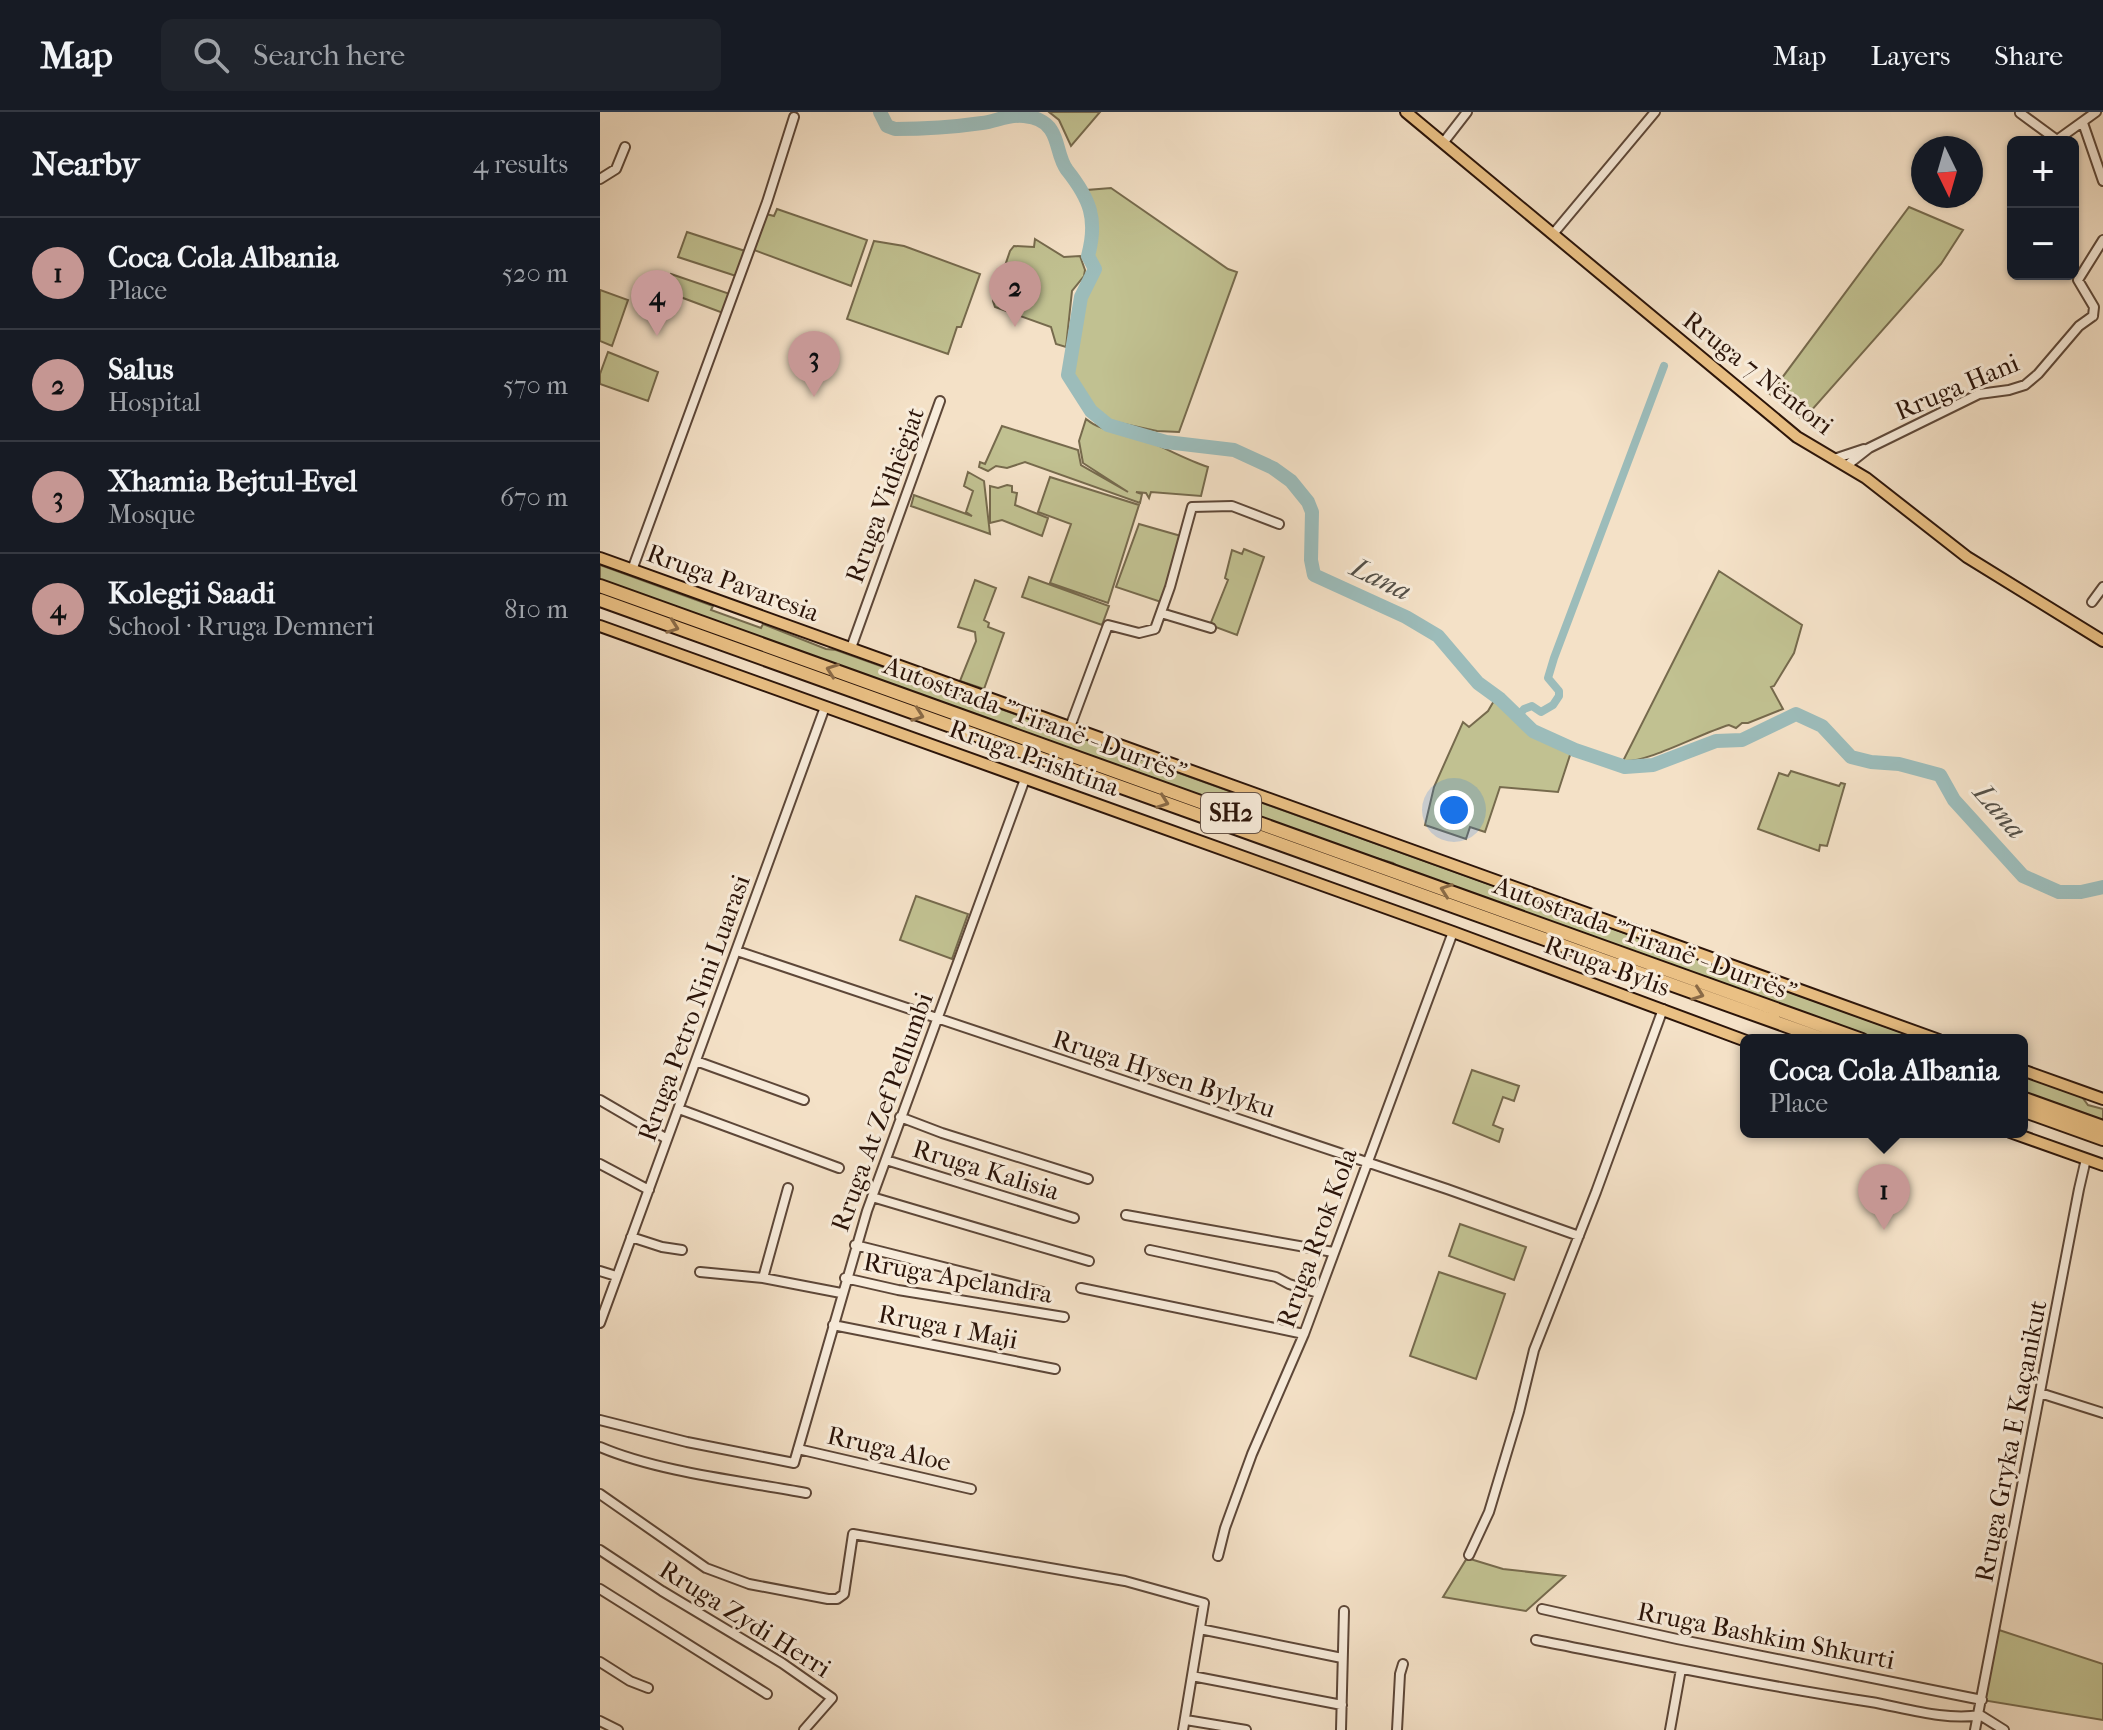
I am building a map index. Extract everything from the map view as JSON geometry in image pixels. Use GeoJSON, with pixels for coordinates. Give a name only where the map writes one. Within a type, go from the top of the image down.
{"type":"FeatureCollection","features":[{"type":"Feature","properties":{"kind":"highway","name":"Autostrada \"Tiranë - Durrës\""},"geometry":{"type":"LineString","coordinates":[[600,586],[1845,1034]]}},
{"type":"Feature","properties":{"kind":"highway","name":"Autostrada \"Tiranë - Durrës\""},"geometry":{"type":"LineString","coordinates":[[600,600],[1809,1034]]}},
{"type":"Feature","properties":{"kind":"highway"},"geometry":{"type":"LineString","coordinates":[[2028,1100],[2103,1127]]}},
{"type":"Feature","properties":{"kind":"highway"},"geometry":{"type":"LineString","coordinates":[[2028,1112],[2103,1139]]}},
{"type":"Feature","properties":{"kind":"main road","name":"Rruga 7 Nëntori"},"geometry":{"type":"LineString","coordinates":[[1406,112],[1797,437],[1866,478],[1967,557],[2103,641]]}},
{"type":"Feature","properties":{"kind":"main road","name":"Rruga Pavaresia"},"geometry":{"type":"LineString","coordinates":[[600,558],[1922,1034]]}},
{"type":"Feature","properties":{"kind":"main road","name":"Rruga Prishtina"},"geometry":{"type":"LineString","coordinates":[[600,626],[1453,932]]}},
{"type":"Feature","properties":{"kind":"main road","name":"Rruga Bylis"},"geometry":{"type":"LineString","coordinates":[[1453,932],[1740,1039]]}},
{"type":"Feature","properties":{"kind":"main road"},"geometry":{"type":"LineString","coordinates":[[2028,1072],[2103,1099]]}},
{"type":"Feature","properties":{"kind":"main road"},"geometry":{"type":"LineString","coordinates":[[2027,1138],[2103,1165]]}},
{"type":"Feature","properties":{"kind":"street"},"geometry":{"type":"LineString","coordinates":[[1443,143],[1467,112]]}},
{"type":"Feature","properties":{"kind":"street"},"geometry":{"type":"LineString","coordinates":[[1553,234],[1655,112]]}},
{"type":"Feature","properties":{"kind":"street"},"geometry":{"type":"LineString","coordinates":[[2020,113],[2057,140],[2096,112]]}},
{"type":"Feature","properties":{"kind":"street"},"geometry":{"type":"LineString","coordinates":[[632,570],[767,202],[794,117]]}},
{"type":"Feature","properties":{"kind":"street"},"geometry":{"type":"LineString","coordinates":[[2083,123],[2103,181]]}},
{"type":"Feature","properties":{"kind":"street"},"geometry":{"type":"LineString","coordinates":[[600,179],[616,169],[625,147]]}},
{"type":"Feature","properties":{"kind":"street"},"geometry":{"type":"LineString","coordinates":[[2103,240],[2078,280],[2094,307],[2093,316],[2103,321]]}},
{"type":"Feature","properties":{"kind":"street","name":"Rruga Hani"},"geometry":{"type":"LineString","coordinates":[[1834,459],[1869,448],[1979,394],[2025,385],[2079,326],[2093,316]]}},
{"type":"Feature","properties":{"kind":"street","name":"Rruga Vidhëgjat"},"geometry":{"type":"LineString","coordinates":[[851,648],[940,401]]}},
{"type":"Feature","properties":{"kind":"street","name":"Rruga Hani"},"geometry":{"type":"LineString","coordinates":[[1846,466],[1869,448]]}},
{"type":"Feature","properties":{"kind":"street"},"geometry":{"type":"LineString","coordinates":[[1070,727],[1108,625],[1145,633],[1155,629],[1192,507],[1232,506],[1279,524]]}},
{"type":"Feature","properties":{"kind":"street"},"geometry":{"type":"LineString","coordinates":[[2092,602],[2103,587]]}},
{"type":"Feature","properties":{"kind":"street"},"geometry":{"type":"LineString","coordinates":[[1161,613],[1211,628]]}},
{"type":"Feature","properties":{"kind":"street","name":"Rruga Petro Nini Luarasi"},"geometry":{"type":"LineString","coordinates":[[600,1323],[825,707]]}},
{"type":"Feature","properties":{"kind":"street","name":"Rruga At Zef Pellumbi"},"geometry":{"type":"LineString","coordinates":[[600,1420],[687,1442],[794,1463],[855,1245],[1025,779]]}},
{"type":"Feature","properties":{"kind":"street","name":"Rruga Rrok Kola"},"geometry":{"type":"LineString","coordinates":[[1218,1556],[1252,1454],[1304,1334],[1365,1162],[1453,932]]}},
{"type":"Feature","properties":{"kind":"street","name":"Rruga Hysen Bylyku"},"geometry":{"type":"LineString","coordinates":[[737,951],[1579,1236]]}},
{"type":"Feature","properties":{"kind":"street"},"geometry":{"type":"LineString","coordinates":[[1469,1555],[1489,1512],[1534,1350],[1663,1009]]}},
{"type":"Feature","properties":{"kind":"street"},"geometry":{"type":"LineString","coordinates":[[696,1061],[804,1100]]}},
{"type":"Feature","properties":{"kind":"street"},"geometry":{"type":"LineString","coordinates":[[600,1100],[667,1139]]}},
{"type":"Feature","properties":{"kind":"street"},"geometry":{"type":"LineString","coordinates":[[679,1109],[839,1168]]}},
{"type":"Feature","properties":{"kind":"street"},"geometry":{"type":"LineString","coordinates":[[900,1117],[1088,1179]]}},
{"type":"Feature","properties":{"kind":"street","name":"Rruga Gryka E Kaçanikut"},"geometry":{"type":"LineString","coordinates":[[1975,1730],[2086,1159]]}},
{"type":"Feature","properties":{"kind":"street","name":"Rruga Kalisia"},"geometry":{"type":"LineString","coordinates":[[886,1160],[1074,1218]]}},
{"type":"Feature","properties":{"kind":"street"},"geometry":{"type":"LineString","coordinates":[[600,1164],[649,1190]]}},
{"type":"Feature","properties":{"kind":"street"},"geometry":{"type":"LineString","coordinates":[[763,1278],[788,1188]]}},
{"type":"Feature","properties":{"kind":"street"},"geometry":{"type":"LineString","coordinates":[[872,1197],[1089,1261]]}},
{"type":"Feature","properties":{"kind":"street"},"geometry":{"type":"LineString","coordinates":[[1126,1215],[1333,1252]]}},
{"type":"Feature","properties":{"kind":"street"},"geometry":{"type":"LineString","coordinates":[[631,1237],[682,1250]]}},
{"type":"Feature","properties":{"kind":"street"},"geometry":{"type":"LineString","coordinates":[[855,1245],[1043,1292]]}},
{"type":"Feature","properties":{"kind":"street"},"geometry":{"type":"LineString","coordinates":[[1150,1250],[1276,1277],[1318,1293]]}},
{"type":"Feature","properties":{"kind":"street"},"geometry":{"type":"LineString","coordinates":[[600,1271],[616,1276]]}},
{"type":"Feature","properties":{"kind":"street"},"geometry":{"type":"LineString","coordinates":[[700,1272],[763,1278],[841,1293]]}},
{"type":"Feature","properties":{"kind":"street","name":"Rruga Apelandra"},"geometry":{"type":"LineString","coordinates":[[845,1278],[898,1290],[1064,1317]]}},
{"type":"Feature","properties":{"kind":"street"},"geometry":{"type":"LineString","coordinates":[[1081,1288],[1304,1334]]}},
{"type":"Feature","properties":{"kind":"street","name":"Rruga 1 Maji"},"geometry":{"type":"LineString","coordinates":[[833,1325],[1055,1369]]}},
{"type":"Feature","properties":{"kind":"street"},"geometry":{"type":"LineString","coordinates":[[2040,1393],[2103,1413]]}},
{"type":"Feature","properties":{"kind":"street"},"geometry":{"type":"LineString","coordinates":[[600,1447],[662,1466],[806,1493]]}},
{"type":"Feature","properties":{"kind":"street","name":"Rruga Aloe"},"geometry":{"type":"LineString","coordinates":[[798,1449],[971,1489]]}},
{"type":"Feature","properties":{"kind":"street"},"geometry":{"type":"LineString","coordinates":[[600,1494],[706,1568],[749,1584],[828,1599],[837,1599],[844,1594],[853,1534],[1125,1581],[1204,1603],[1183,1730]]}},
{"type":"Feature","properties":{"kind":"street","name":"Rruga Zydi Herri"},"geometry":{"type":"LineString","coordinates":[[600,1550],[782,1663],[832,1698],[804,1730]]}},
{"type":"Feature","properties":{"kind":"street"},"geometry":{"type":"LineString","coordinates":[[600,1589],[767,1694]]}},
{"type":"Feature","properties":{"kind":"street","name":"Rruga Bashkim Shkurti"},"geometry":{"type":"LineString","coordinates":[[1542,1609],[1982,1700]]}},
{"type":"Feature","properties":{"kind":"street"},"geometry":{"type":"LineString","coordinates":[[1341,1730],[1344,1611]]}},
{"type":"Feature","properties":{"kind":"street"},"geometry":{"type":"LineString","coordinates":[[1200,1629],[1342,1658]]}},
{"type":"Feature","properties":{"kind":"street"},"geometry":{"type":"LineString","coordinates":[[1536,1640],[1681,1669],[1931,1712],[1968,1717],[1980,1715],[2004,1730]]}},
{"type":"Feature","properties":{"kind":"street"},"geometry":{"type":"LineString","coordinates":[[600,1662],[630,1681],[648,1688]]}},
{"type":"Feature","properties":{"kind":"street"},"geometry":{"type":"LineString","coordinates":[[1397,1730],[1403,1664]]}},
{"type":"Feature","properties":{"kind":"street"},"geometry":{"type":"LineString","coordinates":[[1670,1730],[1681,1669]]}},
{"type":"Feature","properties":{"kind":"street"},"geometry":{"type":"LineString","coordinates":[[1192,1676],[1342,1705]]}},
{"type":"Feature","properties":{"kind":"street"},"geometry":{"type":"LineString","coordinates":[[1186,1720],[1246,1730]]}},
{"type":"Feature","properties":{"kind":"street"},"geometry":{"type":"LineString","coordinates":[[600,1721],[618,1730]]}},
{"type":"Feature","properties":{"kind":"green space"},"geometry":{"type":"Polygon","coordinates":[[[1049,112],[1100,112],[1071,146],[1059,120],[1049,112]]]}},
{"type":"Feature","properties":{"kind":"green space"},"geometry":{"type":"Polygon","coordinates":[[[1111,188],[1228,269],[1237,272],[1179,432],[1157,431],[1110,421],[1096,409],[1071,372],[1083,299],[1098,271],[1093,250],[1095,217],[1087,190],[1111,188]]]}},
{"type":"Feature","properties":{"kind":"green space"},"geometry":{"type":"Polygon","coordinates":[[[1909,207],[1963,230],[1941,264],[1803,420],[1770,394],[1909,207]]]}},
{"type":"Feature","properties":{"kind":"green space"},"geometry":{"type":"Polygon","coordinates":[[[777,209],[867,240],[851,286],[754,250],[766,214],[774,216],[777,209]]]}},
{"type":"Feature","properties":{"kind":"green space"},"geometry":{"type":"Polygon","coordinates":[[[687,232],[745,251],[736,276],[678,257],[687,232]]]}},
{"type":"Feature","properties":{"kind":"green space"},"geometry":{"type":"Polygon","coordinates":[[[1035,239],[1064,257],[1080,256],[1085,270],[1072,291],[1066,347],[1056,344],[1051,327],[995,307],[993,301],[1010,251],[1014,246],[1034,247],[1035,239]]]}},
{"type":"Feature","properties":{"kind":"green space"},"geometry":{"type":"Polygon","coordinates":[[[874,241],[904,246],[980,274],[948,354],[847,319],[874,241]]]}},
{"type":"Feature","properties":{"kind":"green space"},"geometry":{"type":"Polygon","coordinates":[[[671,274],[730,294],[723,313],[667,292],[671,274]]]}},
{"type":"Feature","properties":{"kind":"green space"},"geometry":{"type":"Polygon","coordinates":[[[600,290],[628,300],[612,346],[600,341],[600,290]]]}},
{"type":"Feature","properties":{"kind":"green space"},"geometry":{"type":"Polygon","coordinates":[[[608,352],[658,372],[648,401],[600,384],[600,374],[608,352]]]}},
{"type":"Feature","properties":{"kind":"green space"},"geometry":{"type":"Polygon","coordinates":[[[1086,419],[1105,429],[1139,437],[1208,467],[1201,496],[1151,492],[1149,498],[1146,493],[1136,492],[1142,494],[1140,503],[1025,462],[1007,468],[996,466],[988,471],[979,467],[980,462],[985,464],[1002,426],[1078,450],[1081,465],[1128,492],[1083,463],[1079,441],[1086,419]]]}},
{"type":"Feature","properties":{"kind":"green space"},"geometry":{"type":"Polygon","coordinates":[[[968,472],[984,481],[990,534],[911,506],[914,495],[972,516],[966,512],[973,491],[964,486],[968,472]]]}},
{"type":"Feature","properties":{"kind":"green space"},"geometry":{"type":"Polygon","coordinates":[[[1050,477],[1139,505],[1108,603],[1050,583],[1071,524],[1038,512],[1050,477]]]}},
{"type":"Feature","properties":{"kind":"green space"},"geometry":{"type":"Polygon","coordinates":[[[1007,485],[1017,493],[1015,505],[1048,518],[1042,536],[1002,520],[990,523],[990,486],[998,488],[1007,485]]]}},
{"type":"Feature","properties":{"kind":"green space"},"geometry":{"type":"Polygon","coordinates":[[[1139,524],[1181,536],[1161,602],[1116,587],[1139,524]]]}},
{"type":"Feature","properties":{"kind":"green space"},"geometry":{"type":"Polygon","coordinates":[[[1244,549],[1264,557],[1237,635],[1210,625],[1228,580],[1225,578],[1232,550],[1242,554],[1244,549]]]}},
{"type":"Feature","properties":{"kind":"green space"},"geometry":{"type":"Polygon","coordinates":[[[600,565],[713,606],[711,610],[761,628],[763,624],[1906,1034],[1859,1034],[1403,870],[1393,863],[1351,851],[600,582],[600,565]]]}},
{"type":"Feature","properties":{"kind":"green space"},"geometry":{"type":"Polygon","coordinates":[[[1719,571],[1802,625],[1794,653],[1771,687],[1783,709],[1736,728],[1729,725],[1646,757],[1623,761],[1719,571]]]}},
{"type":"Feature","properties":{"kind":"green space"},"geometry":{"type":"Polygon","coordinates":[[[1029,577],[1109,606],[1102,625],[1022,597],[1029,577]]]}},
{"type":"Feature","properties":{"kind":"green space"},"geometry":{"type":"Polygon","coordinates":[[[975,580],[996,588],[984,620],[989,623],[988,627],[1004,633],[984,689],[960,681],[976,641],[975,632],[958,627],[975,580]]]}},
{"type":"Feature","properties":{"kind":"green space"},"geometry":{"type":"Polygon","coordinates":[[[1495,699],[1530,733],[1571,752],[1558,792],[1500,787],[1485,832],[1470,827],[1466,839],[1425,825],[1434,787],[1463,722],[1469,727],[1488,711],[1495,699]]]}},
{"type":"Feature","properties":{"kind":"green space"},"geometry":{"type":"Polygon","coordinates":[[[1791,771],[1839,786],[1845,784],[1827,846],[1820,845],[1819,851],[1758,829],[1779,773],[1788,776],[1791,771]]]}},
{"type":"Feature","properties":{"kind":"green space"},"geometry":{"type":"Polygon","coordinates":[[[916,896],[968,914],[952,959],[900,940],[916,896]]]}},
{"type":"Feature","properties":{"kind":"green space"},"geometry":{"type":"Polygon","coordinates":[[[1472,1070],[1519,1086],[1514,1101],[1503,1097],[1493,1125],[1503,1129],[1499,1142],[1453,1123],[1472,1070]]]}},
{"type":"Feature","properties":{"kind":"green space"},"geometry":{"type":"Polygon","coordinates":[[[2028,1077],[2082,1097],[2088,1105],[2103,1109],[2103,1121],[2028,1094],[2028,1077]]]}},
{"type":"Feature","properties":{"kind":"green space"},"geometry":{"type":"Polygon","coordinates":[[[1460,1224],[1526,1247],[1514,1280],[1449,1256],[1460,1224]]]}},
{"type":"Feature","properties":{"kind":"green space"},"geometry":{"type":"Polygon","coordinates":[[[1439,1272],[1505,1294],[1476,1379],[1410,1356],[1439,1272]]]}},
{"type":"Feature","properties":{"kind":"green space"},"geometry":{"type":"Polygon","coordinates":[[[1467,1558],[1503,1569],[1565,1576],[1526,1611],[1443,1597],[1467,1558]]]}},
{"type":"Feature","properties":{"kind":"green space"},"geometry":{"type":"Polygon","coordinates":[[[1996,1629],[2103,1664],[2103,1720],[1982,1700],[1996,1629]]]}},
{"type":"Feature","properties":{"kind":"waterway","name":"Lana"},"geometry":{"type":"LineString","coordinates":[[880,112],[887,126],[895,129],[961,126],[1019,116],[1036,118],[1046,124],[1054,135],[1064,165],[1086,200],[1092,220],[1088,256],[1095,269],[1081,297],[1068,375],[1091,411],[1108,425],[1166,442],[1234,450],[1273,468],[1291,481],[1312,512],[1311,560],[1314,575],[1406,617],[1438,636],[1478,683],[1500,699],[1533,731],[1625,767],[1653,765],[1716,741],[1742,740],[1796,714],[1822,726],[1851,757],[1899,764],[1940,775],[1954,800],[2023,876],[2059,892],[2081,892],[2103,887]]}},
{"type":"Feature","properties":{"kind":"waterway"},"geometry":{"type":"LineString","coordinates":[[1519,715],[1532,706],[1541,712],[1553,705],[1559,696],[1559,691],[1548,678],[1554,658],[1664,366]]}},
{"type":"Feature","properties":{"kind":"place","name":"Salus"},"geometry":{"type":"Point","coordinates":[1015,327]}},
{"type":"Feature","properties":{"kind":"place","name":"Kolegji Saadi"},"geometry":{"type":"Point","coordinates":[657,336]}},
{"type":"Feature","properties":{"kind":"place","name":"Xhamia Bejtul-Evel"},"geometry":{"type":"Point","coordinates":[814,397]}},
{"type":"Feature","properties":{"kind":"place","name":"Coca Cola Albania"},"geometry":{"type":"Point","coordinates":[1884,1230]}}]}
